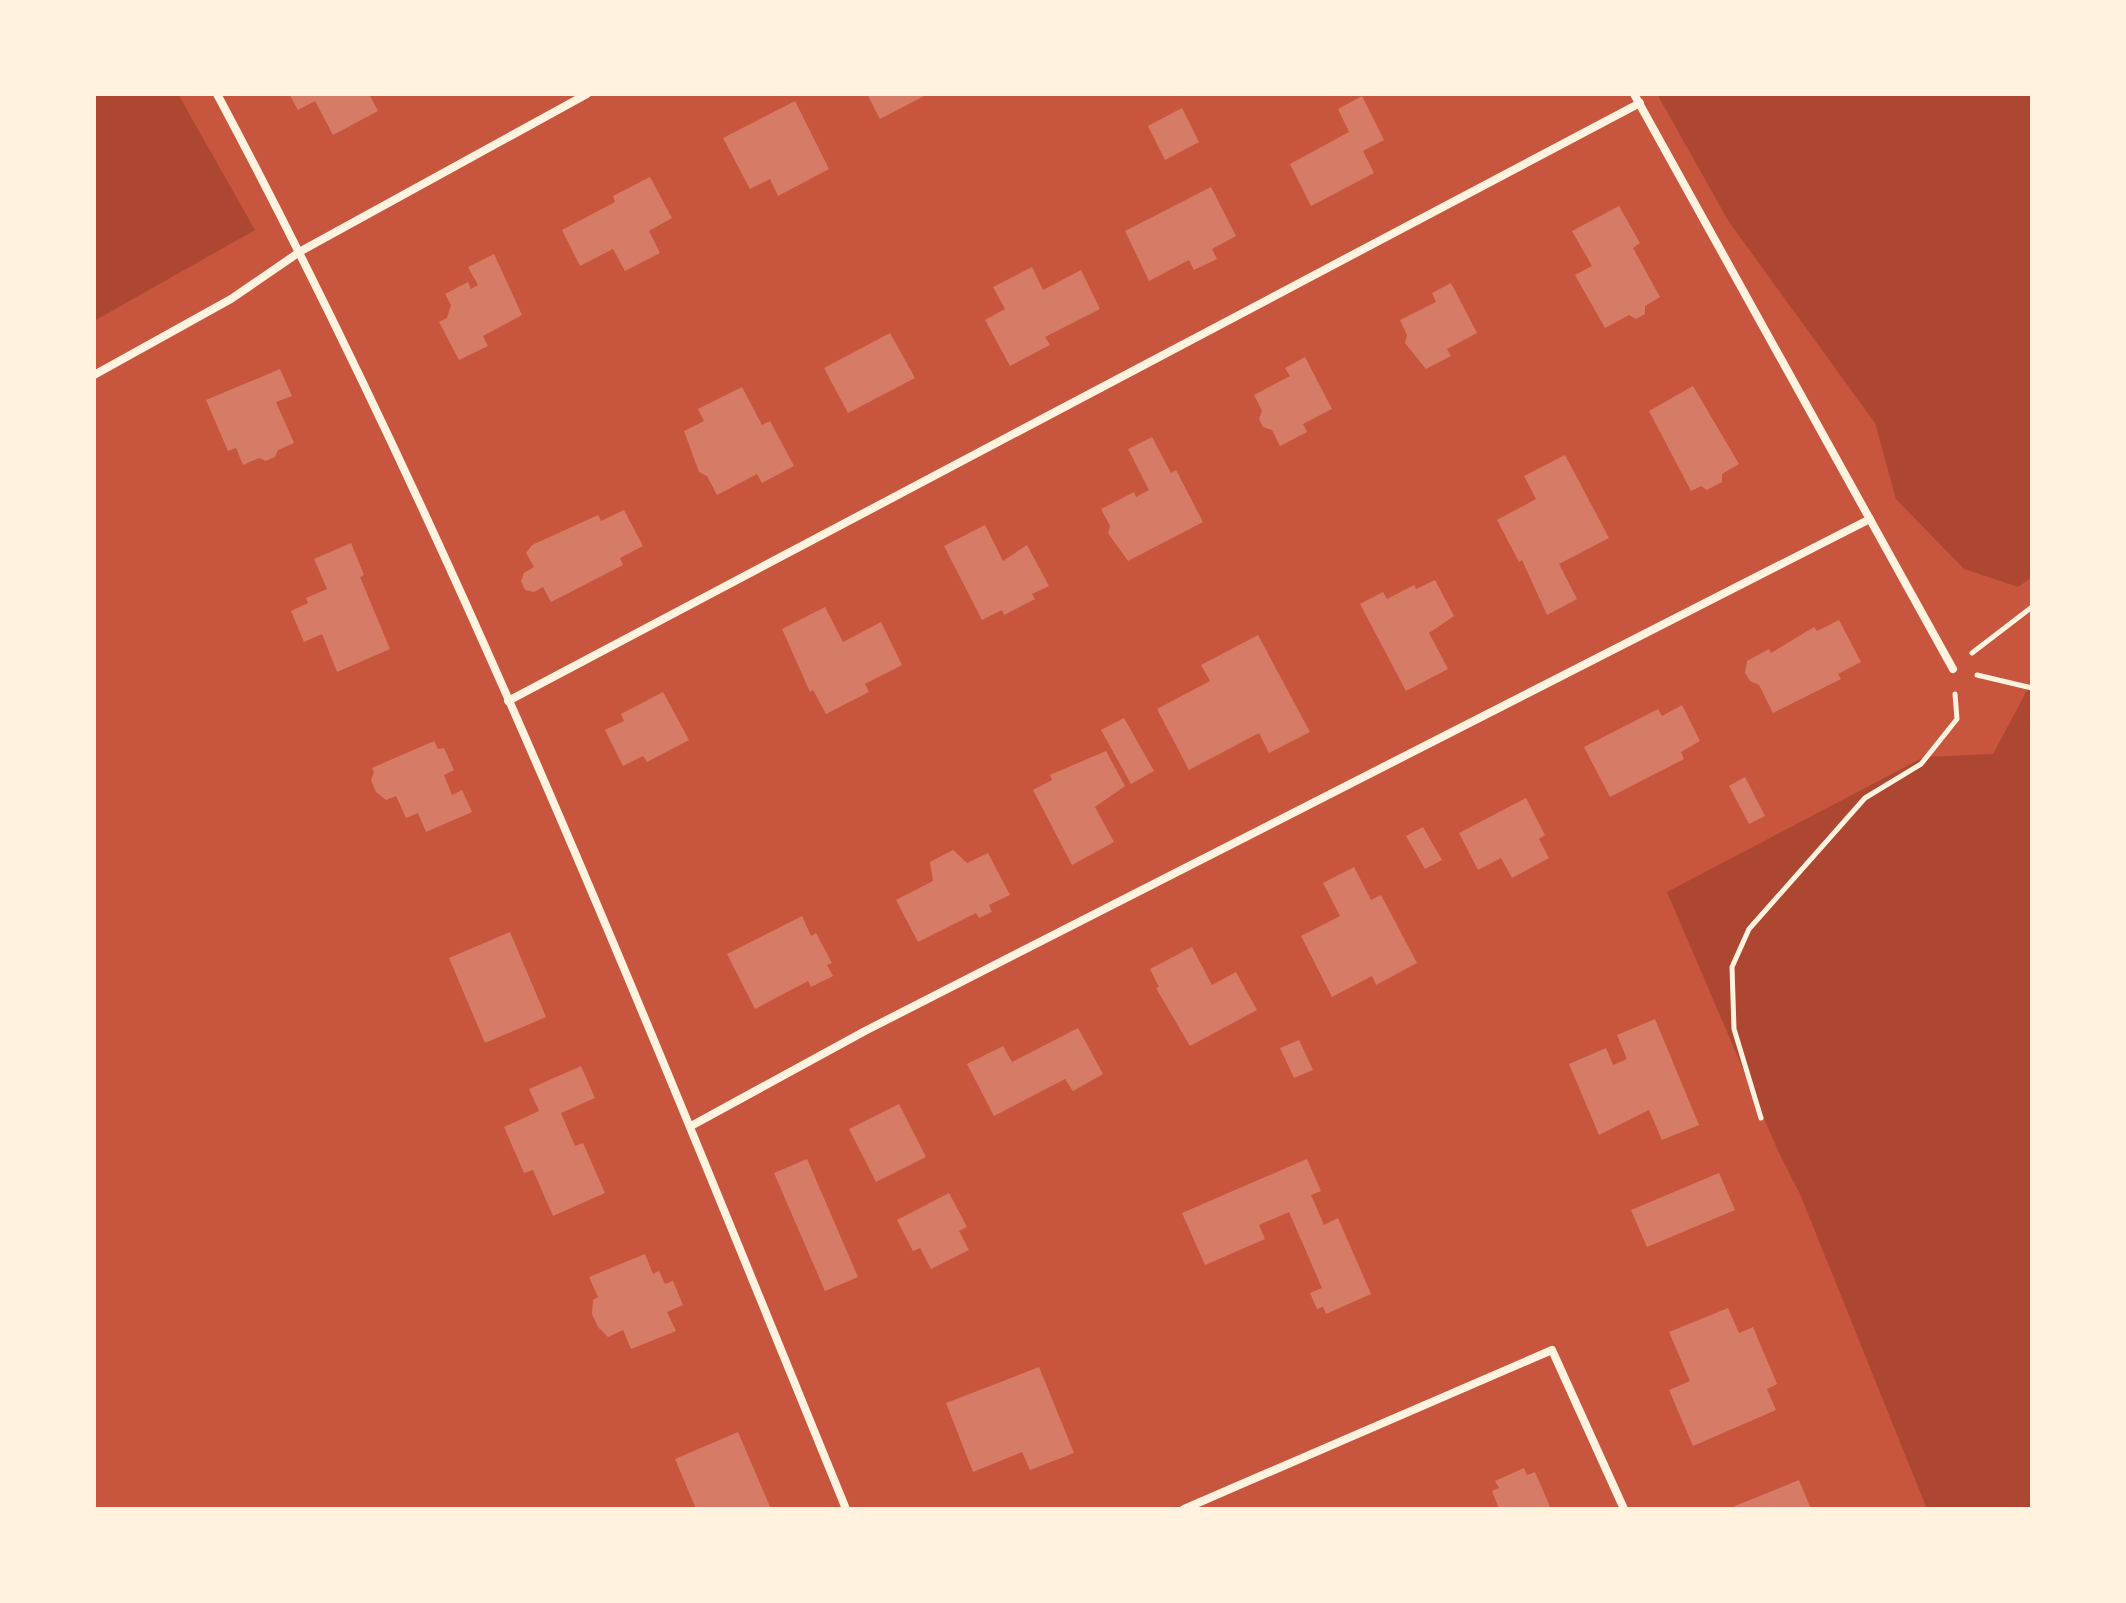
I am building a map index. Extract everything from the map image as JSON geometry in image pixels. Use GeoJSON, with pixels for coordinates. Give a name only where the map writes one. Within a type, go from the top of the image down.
{"type":"FeatureCollection","features":[{"type":"Feature","properties":{"kind":"street"},"geometry":{"type":"LineString","coordinates":[[217,94],[301,251],[508,701],[691,1126],[846,1509]]}},
{"type":"Feature","properties":{"kind":"street"},"geometry":{"type":"LineString","coordinates":[[94,375],[231,299],[301,251],[587,94]]}},
{"type":"Feature","properties":{"kind":"street"},"geometry":{"type":"LineString","coordinates":[[1634,94],[1953,669]]}},
{"type":"Feature","properties":{"kind":"street"},"geometry":{"type":"LineString","coordinates":[[508,701],[1640,103]]}},
{"type":"Feature","properties":{"kind":"street"},"geometry":{"type":"LineString","coordinates":[[691,1126],[865,1031],[1870,519]]}},
{"type":"Feature","properties":{"kind":"street"},"geometry":{"type":"LineString","coordinates":[[1184,1509],[1552,1350],[1624,1509]]}},
{"type":"Feature","properties":{"kind":"path"},"geometry":{"type":"LineString","coordinates":[[1953,669],[2032,607]]}},
{"type":"Feature","properties":{"kind":"path"},"geometry":{"type":"LineString","coordinates":[[1953,669],[2032,688]]}},
{"type":"Feature","properties":{"kind":"path"},"geometry":{"type":"LineString","coordinates":[[1761,1118],[1734,1029],[1732,967],[1749,929],[1814,853],[1865,798],[1921,764],[1957,719],[1953,669]]}},
{"type":"Feature","properties":{"kind":"shaded area"},"geometry":{"type":"Polygon","coordinates":[[[94,94],[178,94],[255,230],[94,321],[94,94]]]}},
{"type":"Feature","properties":{"kind":"shaded area"},"geometry":{"type":"Polygon","coordinates":[[[1657,94],[2032,94],[2032,577],[2018,587],[1964,569],[1896,499],[1875,423],[1729,222],[1657,94]]]}},
{"type":"Feature","properties":{"kind":"shaded area"},"geometry":{"type":"Polygon","coordinates":[[[2032,681],[2032,1509],[1927,1509],[1800,1194],[1779,1153],[1667,892],[1924,757],[1993,754],[2032,681]]]}},
{"type":"Feature","properties":{"kind":"building"},"geometry":{"type":"Polygon","coordinates":[[[289,94],[369,94],[378,111],[333,135],[315,101],[298,110],[289,94]]]}},
{"type":"Feature","properties":{"kind":"building"},"geometry":{"type":"Polygon","coordinates":[[[867,94],[928,94],[880,119],[867,94]]]}},
{"type":"Feature","properties":{"kind":"building"},"geometry":{"type":"Polygon","coordinates":[[[1362,96],[1384,140],[1363,151],[1374,173],[1311,206],[1290,164],[1349,132],[1338,109],[1362,96]]]}},
{"type":"Feature","properties":{"kind":"building"},"geometry":{"type":"Polygon","coordinates":[[[795,101],[829,169],[778,196],[770,179],[750,189],[723,138],[795,101]]]}},
{"type":"Feature","properties":{"kind":"building"},"geometry":{"type":"Polygon","coordinates":[[[1182,108],[1199,142],[1165,160],[1148,126],[1182,108]]]}},
{"type":"Feature","properties":{"kind":"building"},"geometry":{"type":"Polygon","coordinates":[[[650,177],[672,218],[649,231],[660,253],[625,271],[613,249],[580,266],[562,230],[615,202],[613,196],[650,177]]]}},
{"type":"Feature","properties":{"kind":"building"},"geometry":{"type":"Polygon","coordinates":[[[1211,187],[1236,236],[1212,249],[1217,259],[1194,270],[1189,260],[1149,281],[1125,231],[1211,187]]]}},
{"type":"Feature","properties":{"kind":"building"},"geometry":{"type":"Polygon","coordinates":[[[1619,206],[1640,243],[1633,248],[1660,297],[1645,306],[1645,314],[1636,319],[1629,315],[1605,328],[1575,275],[1592,266],[1572,231],[1619,206]]]}},
{"type":"Feature","properties":{"kind":"building"},"geometry":{"type":"Polygon","coordinates":[[[494,254],[522,315],[483,336],[488,346],[459,360],[439,322],[447,318],[451,305],[445,294],[468,282],[471,289],[478,285],[468,267],[494,254]]]}},
{"type":"Feature","properties":{"kind":"building"},"geometry":{"type":"Polygon","coordinates":[[[1032,267],[1043,290],[1081,270],[1100,309],[1045,337],[1050,345],[1010,366],[985,320],[1005,309],[993,287],[1032,267]]]}},
{"type":"Feature","properties":{"kind":"building"},"geometry":{"type":"Polygon","coordinates":[[[1451,283],[1477,333],[1447,349],[1451,356],[1426,369],[1405,343],[1407,335],[1400,320],[1436,302],[1432,293],[1451,283]]]}},
{"type":"Feature","properties":{"kind":"building"},"geometry":{"type":"Polygon","coordinates":[[[890,333],[915,378],[848,413],[824,368],[890,333]]]}},
{"type":"Feature","properties":{"kind":"building"},"geometry":{"type":"Polygon","coordinates":[[[1305,357],[1332,409],[1303,424],[1307,432],[1280,446],[1272,430],[1263,427],[1259,419],[1262,411],[1254,395],[1290,376],[1285,368],[1305,357]]]}},
{"type":"Feature","properties":{"kind":"building"},"geometry":{"type":"Polygon","coordinates":[[[280,369],[292,396],[276,402],[294,443],[278,450],[275,457],[266,461],[259,458],[243,465],[236,448],[228,451],[206,400],[280,369]]]}},
{"type":"Feature","properties":{"kind":"building"},"geometry":{"type":"Polygon","coordinates":[[[1693,386],[1739,464],[1722,474],[1722,482],[1707,490],[1701,486],[1691,491],[1649,411],[1693,386]]]}},
{"type":"Feature","properties":{"kind":"building"},"geometry":{"type":"Polygon","coordinates":[[[742,387],[762,425],[770,421],[794,466],[762,483],[757,474],[717,495],[707,476],[699,472],[684,431],[704,421],[698,409],[742,387]]]}},
{"type":"Feature","properties":{"kind":"building"},"geometry":{"type":"Polygon","coordinates":[[[1152,437],[1171,473],[1176,470],[1203,522],[1128,561],[1108,533],[1110,526],[1101,509],[1134,492],[1136,497],[1149,490],[1128,449],[1152,437]]]}},
{"type":"Feature","properties":{"kind":"building"},"geometry":{"type":"Polygon","coordinates":[[[1565,455],[1609,538],[1559,564],[1577,599],[1547,615],[1522,560],[1519,562],[1497,520],[1536,499],[1524,476],[1565,455]]]}},
{"type":"Feature","properties":{"kind":"building"},"geometry":{"type":"Polygon","coordinates":[[[624,510],[643,546],[620,558],[623,565],[551,602],[543,587],[534,592],[525,590],[521,581],[524,573],[534,567],[526,553],[532,545],[598,515],[601,521],[624,510]]]}},
{"type":"Feature","properties":{"kind":"building"},"geometry":{"type":"Polygon","coordinates":[[[985,525],[1003,561],[1027,545],[1049,586],[1032,594],[1035,599],[1004,615],[1002,610],[982,620],[944,546],[985,525]]]}},
{"type":"Feature","properties":{"kind":"building"},"geometry":{"type":"Polygon","coordinates":[[[351,543],[364,575],[360,577],[390,649],[337,672],[322,634],[304,642],[291,611],[308,603],[306,598],[327,589],[314,559],[351,543]]]}},
{"type":"Feature","properties":{"kind":"building"},"geometry":{"type":"Polygon","coordinates":[[[1435,580],[1454,616],[1429,633],[1448,669],[1406,691],[1360,604],[1383,592],[1387,599],[1414,585],[1416,589],[1435,580]]]}},
{"type":"Feature","properties":{"kind":"building"},"geometry":{"type":"Polygon","coordinates":[[[825,607],[843,642],[881,622],[902,665],[865,684],[869,692],[826,714],[813,690],[810,692],[782,629],[825,607]]]}},
{"type":"Feature","properties":{"kind":"building"},"geometry":{"type":"Polygon","coordinates":[[[1839,620],[1861,662],[1838,674],[1841,679],[1773,713],[1759,685],[1750,681],[1745,673],[1747,661],[1769,649],[1771,653],[1814,627],[1817,631],[1839,620]]]}},
{"type":"Feature","properties":{"kind":"building"},"geometry":{"type":"Polygon","coordinates":[[[1258,635],[1310,732],[1269,753],[1259,733],[1189,770],[1157,709],[1210,681],[1201,665],[1258,635]]]}},
{"type":"Feature","properties":{"kind":"building"},"geometry":{"type":"Polygon","coordinates":[[[663,692],[689,740],[647,762],[643,756],[623,766],[605,730],[624,721],[621,714],[663,692]]]}},
{"type":"Feature","properties":{"kind":"building"},"geometry":{"type":"Polygon","coordinates":[[[1682,705],[1700,741],[1681,752],[1684,759],[1610,797],[1584,747],[1658,709],[1662,716],[1682,705]]]}},
{"type":"Feature","properties":{"kind":"building"},"geometry":{"type":"Polygon","coordinates":[[[1124,718],[1154,771],[1131,784],[1101,730],[1124,718]]]}},
{"type":"Feature","properties":{"kind":"building"},"geometry":{"type":"Polygon","coordinates":[[[434,741],[438,749],[444,748],[454,770],[444,775],[452,795],[462,790],[472,812],[426,832],[418,813],[406,818],[396,796],[386,800],[376,792],[371,780],[372,768],[434,741]]]}},
{"type":"Feature","properties":{"kind":"building"},"geometry":{"type":"Polygon","coordinates":[[[1106,751],[1125,786],[1095,807],[1114,842],[1072,865],[1033,790],[1052,780],[1050,775],[1106,751]]]}},
{"type":"Feature","properties":{"kind":"building"},"geometry":{"type":"Polygon","coordinates":[[[1745,777],[1765,816],[1749,824],[1729,786],[1745,777]]]}},
{"type":"Feature","properties":{"kind":"building"},"geometry":{"type":"Polygon","coordinates":[[[1526,798],[1545,835],[1539,839],[1549,858],[1512,878],[1501,858],[1478,870],[1459,833],[1526,798]]]}},
{"type":"Feature","properties":{"kind":"building"},"geometry":{"type":"Polygon","coordinates":[[[1423,827],[1442,860],[1425,869],[1406,836],[1423,827]]]}},
{"type":"Feature","properties":{"kind":"building"},"geometry":{"type":"Polygon","coordinates":[[[953,850],[967,863],[988,853],[1010,895],[989,905],[992,912],[979,918],[976,913],[918,942],[896,900],[933,881],[930,862],[953,850]]]}},
{"type":"Feature","properties":{"kind":"building"},"geometry":{"type":"Polygon","coordinates":[[[1354,867],[1371,900],[1381,895],[1417,963],[1376,985],[1372,976],[1332,997],[1301,936],[1340,916],[1323,883],[1354,867]]]}},
{"type":"Feature","properties":{"kind":"building"},"geometry":{"type":"Polygon","coordinates":[[[802,916],[811,936],[816,933],[832,963],[827,965],[833,976],[811,987],[808,981],[755,1009],[727,954],[802,916]]]}},
{"type":"Feature","properties":{"kind":"building"},"geometry":{"type":"Polygon","coordinates":[[[510,932],[546,1017],[485,1043],[449,958],[510,932]]]}},
{"type":"Feature","properties":{"kind":"building"},"geometry":{"type":"Polygon","coordinates":[[[1192,947],[1212,985],[1236,972],[1257,1010],[1190,1046],[1156,988],[1159,987],[1150,969],[1192,947]]]}},
{"type":"Feature","properties":{"kind":"building"},"geometry":{"type":"Polygon","coordinates":[[[1655,1019],[1699,1125],[1662,1140],[1649,1110],[1599,1135],[1569,1064],[1606,1048],[1613,1065],[1627,1059],[1617,1035],[1655,1019]]]}},
{"type":"Feature","properties":{"kind":"building"},"geometry":{"type":"Polygon","coordinates":[[[1078,1028],[1103,1074],[1073,1091],[1065,1079],[994,1116],[967,1064],[1003,1046],[1012,1062],[1078,1028]]]}},
{"type":"Feature","properties":{"kind":"building"},"geometry":{"type":"Polygon","coordinates":[[[1299,1040],[1313,1070],[1294,1078],[1280,1048],[1299,1040]]]}},
{"type":"Feature","properties":{"kind":"building"},"geometry":{"type":"Polygon","coordinates":[[[581,1066],[595,1098],[561,1113],[575,1146],[583,1143],[605,1193],[553,1216],[533,1170],[524,1173],[504,1127],[539,1111],[529,1089],[581,1066]]]}},
{"type":"Feature","properties":{"kind":"building"},"geometry":{"type":"Polygon","coordinates":[[[899,1104],[926,1157],[876,1182],[849,1129],[899,1104]]]}},
{"type":"Feature","properties":{"kind":"building"},"geometry":{"type":"Polygon","coordinates":[[[807,1159],[858,1277],[825,1291],[774,1173],[807,1159]]]}},
{"type":"Feature","properties":{"kind":"building"},"geometry":{"type":"Polygon","coordinates":[[[1307,1159],[1321,1191],[1311,1195],[1324,1225],[1338,1218],[1371,1294],[1326,1314],[1323,1307],[1317,1309],[1310,1293],[1322,1288],[1289,1212],[1259,1225],[1265,1239],[1205,1265],[1182,1213],[1307,1159]]]}},
{"type":"Feature","properties":{"kind":"building"},"geometry":{"type":"Polygon","coordinates":[[[1719,1173],[1735,1210],[1647,1247],[1631,1210],[1719,1173]]]}},
{"type":"Feature","properties":{"kind":"building"},"geometry":{"type":"Polygon","coordinates":[[[949,1193],[967,1227],[959,1231],[969,1250],[931,1269],[920,1248],[913,1251],[897,1220],[949,1193]]]}},
{"type":"Feature","properties":{"kind":"building"},"geometry":{"type":"Polygon","coordinates":[[[645,1254],[653,1274],[659,1271],[665,1284],[673,1281],[683,1305],[667,1312],[676,1331],[631,1349],[623,1330],[608,1337],[598,1327],[592,1314],[593,1300],[598,1297],[589,1277],[645,1254]]]}},
{"type":"Feature","properties":{"kind":"building"},"geometry":{"type":"Polygon","coordinates":[[[1728,1308],[1739,1333],[1753,1327],[1777,1384],[1767,1389],[1776,1410],[1693,1446],[1669,1390],[1690,1381],[1669,1332],[1728,1308]]]}},
{"type":"Feature","properties":{"kind":"building"},"geometry":{"type":"Polygon","coordinates":[[[1039,1367],[1074,1453],[1030,1470],[1022,1452],[973,1472],[946,1403],[1039,1367]]]}},
{"type":"Feature","properties":{"kind":"building"},"geometry":{"type":"Polygon","coordinates":[[[738,1432],[771,1509],[696,1509],[675,1459],[738,1432]]]}},
{"type":"Feature","properties":{"kind":"building"},"geometry":{"type":"Polygon","coordinates":[[[1524,1468],[1527,1475],[1535,1472],[1551,1509],[1499,1509],[1492,1491],[1499,1488],[1495,1481],[1524,1468]]]}},
{"type":"Feature","properties":{"kind":"building"},"geometry":{"type":"Polygon","coordinates":[[[1799,1480],[1811,1509],[1736,1509],[1735,1506],[1799,1480]]]}}]}
